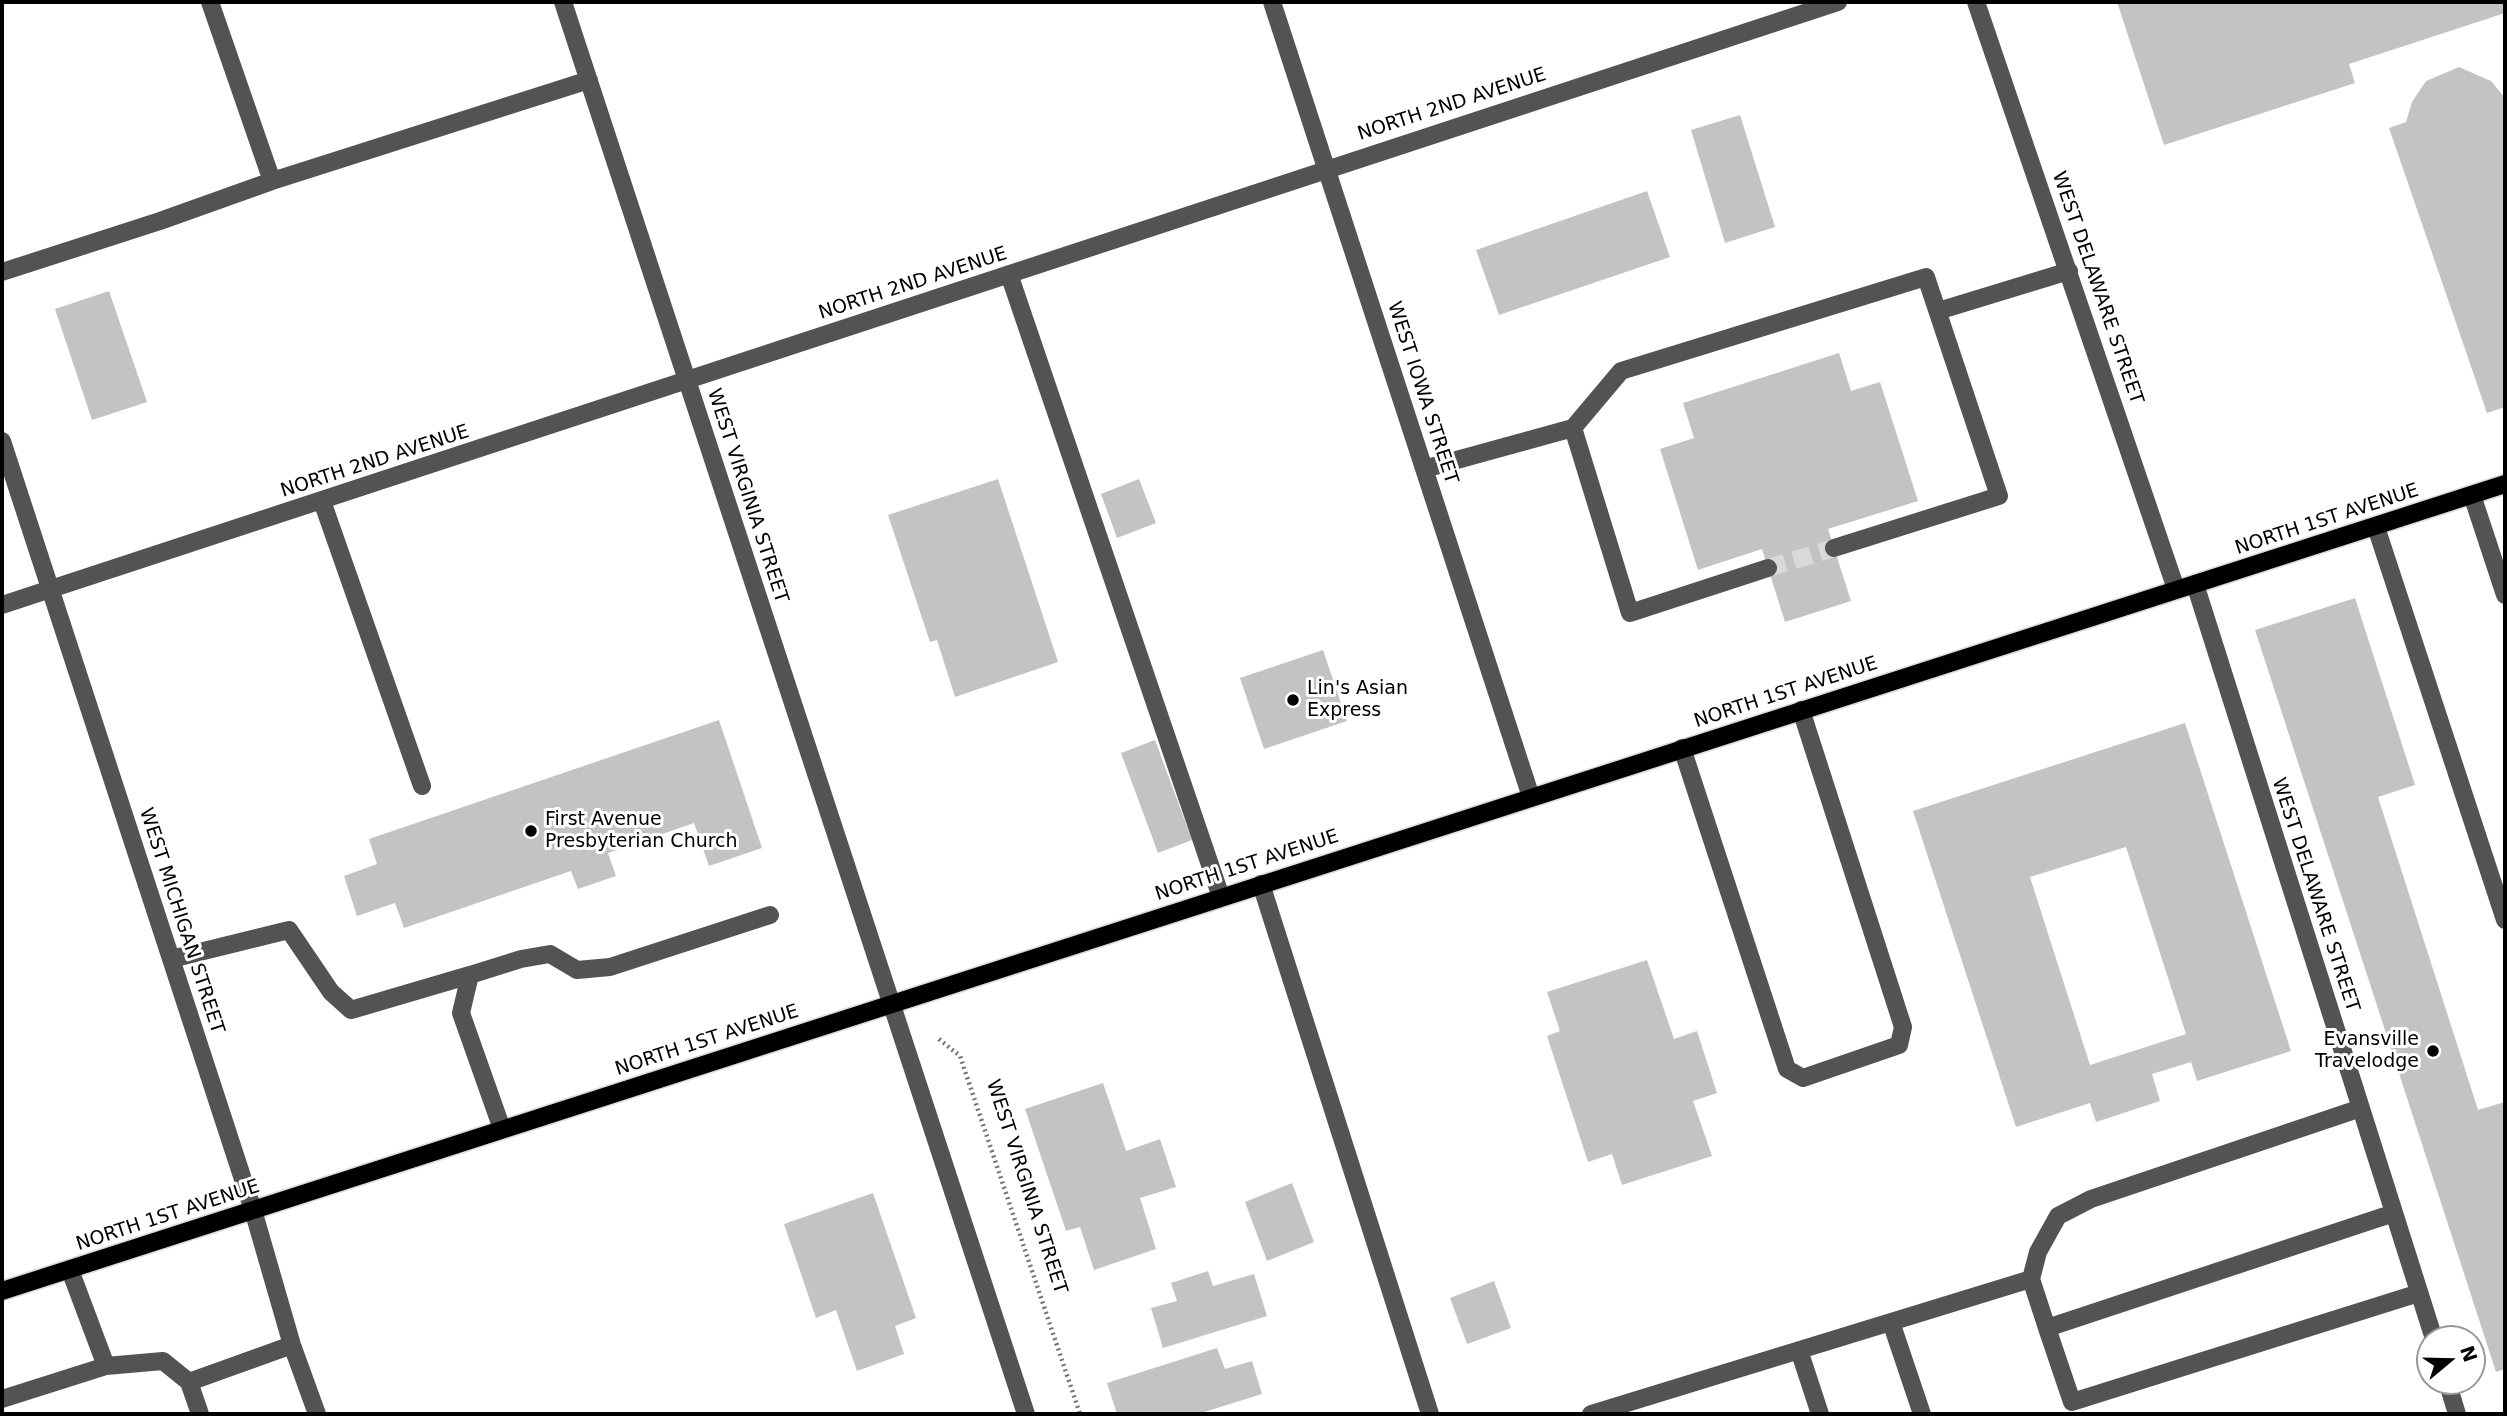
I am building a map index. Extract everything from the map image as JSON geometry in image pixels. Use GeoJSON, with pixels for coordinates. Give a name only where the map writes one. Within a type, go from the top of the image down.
{"type":"FeatureCollection","features":[{"type":"Feature","properties":{"kind":"main road","name":"NORTH 1ST AVENUE"},"geometry":{"type":"LineString","coordinates":[[2,1291],[2505,484]]}},
{"type":"Feature","properties":{"kind":"street"},"geometry":{"type":"LineString","coordinates":[[210,2],[272,181]]}},
{"type":"Feature","properties":{"kind":"street","name":"WEST VIRGINIA STREET"},"geometry":{"type":"LineString","coordinates":[[563,2],[1026,1414]]}},
{"type":"Feature","properties":{"kind":"street","name":"WEST IOWA STREET"},"geometry":{"type":"LineString","coordinates":[[1272,2],[1531,797]]}},
{"type":"Feature","properties":{"kind":"street","name":"NORTH 2ND AVENUE"},"geometry":{"type":"LineString","coordinates":[[2,605],[1838,2]]}},
{"type":"Feature","properties":{"kind":"street","name":"WEST DELAWARE STREET"},"geometry":{"type":"LineString","coordinates":[[1976,2],[2176,589]]}},
{"type":"Feature","properties":{"kind":"street"},"geometry":{"type":"LineString","coordinates":[[2,272],[160,221],[272,181],[589,80]]}},
{"type":"Feature","properties":{"kind":"street"},"geometry":{"type":"LineString","coordinates":[[1938,311],[2069,271]]}},
{"type":"Feature","properties":{"kind":"street"},"geometry":{"type":"LineString","coordinates":[[1009,274],[1221,897]]}},
{"type":"Feature","properties":{"kind":"street"},"geometry":{"type":"LineString","coordinates":[[1424,468],[1573,428],[1621,371],[1926,277],[1999,496],[1835,548]]}},
{"type":"Feature","properties":{"kind":"street"},"geometry":{"type":"LineString","coordinates":[[1573,428],[1630,613],[1768,568]]}},
{"type":"Feature","properties":{"kind":"street","name":"WEST MICHIGAN STREET"},"geometry":{"type":"LineString","coordinates":[[2,441],[253,1210],[292,1345],[317,1414]]}},
{"type":"Feature","properties":{"kind":"street"},"geometry":{"type":"LineString","coordinates":[[2472,495],[2505,595]]}},
{"type":"Feature","properties":{"kind":"street"},"geometry":{"type":"LineString","coordinates":[[321,501],[422,786]]}},
{"type":"Feature","properties":{"kind":"street"},"geometry":{"type":"LineString","coordinates":[[2376,527],[2505,920]]}},
{"type":"Feature","properties":{"kind":"street","name":"WEST DELAWARE STREET"},"geometry":{"type":"LineString","coordinates":[[2195,584],[2429,1325]]}},
{"type":"Feature","properties":{"kind":"street"},"geometry":{"type":"LineString","coordinates":[[1682,748],[1787,1069],[1802,1078],[1899,1045],[1903,1027],[1801,710]]}},
{"type":"Feature","properties":{"kind":"street"},"geometry":{"type":"LineString","coordinates":[[1261,884],[1430,1414]]}},
{"type":"Feature","properties":{"kind":"street"},"geometry":{"type":"LineString","coordinates":[[171,959],[289,930],[331,992],[351,1010],[521,958],[550,954],[577,970],[610,967],[770,915]]}},
{"type":"Feature","properties":{"kind":"street"},"geometry":{"type":"LineString","coordinates":[[470,975],[461,1013],[502,1129]]}},
{"type":"Feature","properties":{"kind":"street"},"geometry":{"type":"LineString","coordinates":[[2361,1108],[2091,1199],[2058,1216],[2038,1252],[2031,1279],[2069,1408],[2419,1293]]}},
{"type":"Feature","properties":{"kind":"street"},"geometry":{"type":"LineString","coordinates":[[2047,1328],[2393,1213]]}},
{"type":"Feature","properties":{"kind":"street"},"geometry":{"type":"LineString","coordinates":[[70,1270],[106,1366]]}},
{"type":"Feature","properties":{"kind":"street"},"geometry":{"type":"LineString","coordinates":[[1591,1414],[2031,1279]]}},
{"type":"Feature","properties":{"kind":"street"},"geometry":{"type":"LineString","coordinates":[[1891,1322],[1922,1414]]}},
{"type":"Feature","properties":{"kind":"street"},"geometry":{"type":"LineString","coordinates":[[189,1382],[292,1345]]}},
{"type":"Feature","properties":{"kind":"street"},"geometry":{"type":"LineString","coordinates":[[1799,1350],[1820,1414]]}},
{"type":"Feature","properties":{"kind":"street"},"geometry":{"type":"LineString","coordinates":[[2,1399],[106,1366],[163,1361],[189,1382],[200,1414]]}},
{"type":"Feature","properties":{"kind":"street"},"geometry":{"type":"LineString","coordinates":[[2450,1395],[2453,1413]]}},
{"type":"Feature","properties":{"kind":"path","name":"WEST VIRGINIA STREET"},"geometry":{"type":"LineString","coordinates":[[934,1036],[960,1056],[1080,1414]]}},
{"type":"Feature","properties":{"kind":"building"},"geometry":{"type":"Polygon","coordinates":[[[2117,2],[2505,2],[2505,13],[2349,64],[2355,83],[2164,145],[2117,2]]]}},
{"type":"Feature","properties":{"kind":"building"},"geometry":{"type":"Polygon","coordinates":[[[2459,67],[2491,81],[2505,98],[2505,407],[2487,413],[2389,128],[2406,122],[2412,102],[2426,81],[2459,67]]]}},
{"type":"Feature","properties":{"kind":"building"},"geometry":{"type":"Polygon","coordinates":[[[1740,115],[1775,227],[1725,243],[1691,130],[1740,115]]]}},
{"type":"Feature","properties":{"kind":"building"},"geometry":{"type":"Polygon","coordinates":[[[1647,191],[1670,257],[1499,315],[1476,250],[1647,191]]]}},
{"type":"Feature","properties":{"kind":"building"},"geometry":{"type":"Polygon","coordinates":[[[109,291],[147,402],[92,420],[55,309],[109,291]]]}},
{"type":"Feature","properties":{"kind":"building"},"geometry":{"type":"Polygon","coordinates":[[[1839,353],[1851,391],[1880,382],[1918,501],[1828,529],[1851,601],[1785,622],[1762,549],[1698,570],[1660,449],[1694,438],[1683,403],[1839,353]]]}},
{"type":"Feature","properties":{"kind":"building"},"geometry":{"type":"Polygon","coordinates":[[[998,479],[1058,662],[955,697],[937,640],[930,642],[888,515],[998,479]]]}},
{"type":"Feature","properties":{"kind":"building"},"geometry":{"type":"Polygon","coordinates":[[[1139,479],[1156,523],[1117,538],[1101,494],[1139,479]]]}},
{"type":"Feature","properties":{"kind":"building"},"geometry":{"type":"Polygon","coordinates":[[[2355,598],[2415,785],[2378,797],[2478,1110],[2505,1102],[2505,1369],[2496,1372],[2486,1341],[2486,1325],[2481,1325],[2255,630],[2355,598]]]}},
{"type":"Feature","properties":{"kind":"building","name":"Lin's Asian Express"},"geometry":{"type":"Polygon","coordinates":[[[1323,650],[1347,721],[1264,749],[1240,678],[1323,650]]]}},
{"type":"Feature","properties":{"kind":"building","name":"First Avenue Presbyterian Church"},"geometry":{"type":"Polygon","coordinates":[[[719,720],[762,848],[709,866],[694,823],[608,853],[616,876],[578,889],[571,871],[404,928],[395,903],[357,916],[344,876],[377,864],[369,839],[719,720]]]}},
{"type":"Feature","properties":{"kind":"building"},"geometry":{"type":"Polygon","coordinates":[[[2185,723],[2291,1051],[2197,1081],[2191,1062],[2152,1074],[2160,1101],[2096,1122],[2090,1103],[2016,1127],[1913,811],[2185,723]],[[2126,847],[2030,877],[2090,1065],[2186,1034],[2126,847]]]}},
{"type":"Feature","properties":{"kind":"building"},"geometry":{"type":"Polygon","coordinates":[[[1155,740],[1192,840],[1158,853],[1121,753],[1155,740]]]}},
{"type":"Feature","properties":{"kind":"building"},"geometry":{"type":"Polygon","coordinates":[[[1647,960],[1674,1039],[1697,1031],[1717,1093],[1693,1101],[1712,1156],[1622,1185],[1612,1154],[1588,1162],[1547,1036],[1560,1031],[1547,992],[1647,960]]]}},
{"type":"Feature","properties":{"kind":"building"},"geometry":{"type":"Polygon","coordinates":[[[1103,1083],[1126,1151],[1160,1139],[1176,1187],[1140,1198],[1156,1249],[1094,1270],[1080,1227],[1066,1231],[1025,1109],[1103,1083]]]}},
{"type":"Feature","properties":{"kind":"building"},"geometry":{"type":"Polygon","coordinates":[[[1292,1183],[1314,1242],[1267,1261],[1245,1202],[1292,1183]]]}},
{"type":"Feature","properties":{"kind":"building"},"geometry":{"type":"Polygon","coordinates":[[[873,1193],[916,1318],[895,1326],[904,1354],[857,1371],[836,1310],[816,1318],[784,1224],[873,1193]]]}},
{"type":"Feature","properties":{"kind":"building"},"geometry":{"type":"Polygon","coordinates":[[[1208,1271],[1213,1286],[1254,1274],[1267,1316],[1163,1348],[1151,1308],[1177,1301],[1171,1283],[1208,1271]]]}},
{"type":"Feature","properties":{"kind":"building"},"geometry":{"type":"Polygon","coordinates":[[[1494,1281],[1511,1328],[1467,1344],[1450,1298],[1494,1281]]]}},
{"type":"Feature","properties":{"kind":"building"},"geometry":{"type":"Polygon","coordinates":[[[1217,1348],[1225,1369],[1252,1361],[1262,1394],[1198,1414],[1117,1414],[1107,1383],[1217,1348]]]}},
{"type":"Feature","properties":{"kind":"tunnel"},"geometry":{"type":"LineString","coordinates":[[1768,568],[1834,548]]}},
{"type":"Feature","properties":{"kind":"place","name":"Lin's Asian Express"},"geometry":{"type":"Point","coordinates":[1293,700]}},
{"type":"Feature","properties":{"kind":"place","name":"First Avenue Presbyterian Church"},"geometry":{"type":"Point","coordinates":[531,831]}},
{"type":"Feature","properties":{"kind":"place","name":"Evansville Travelodge"},"geometry":{"type":"Point","coordinates":[2433,1051]}}]}
